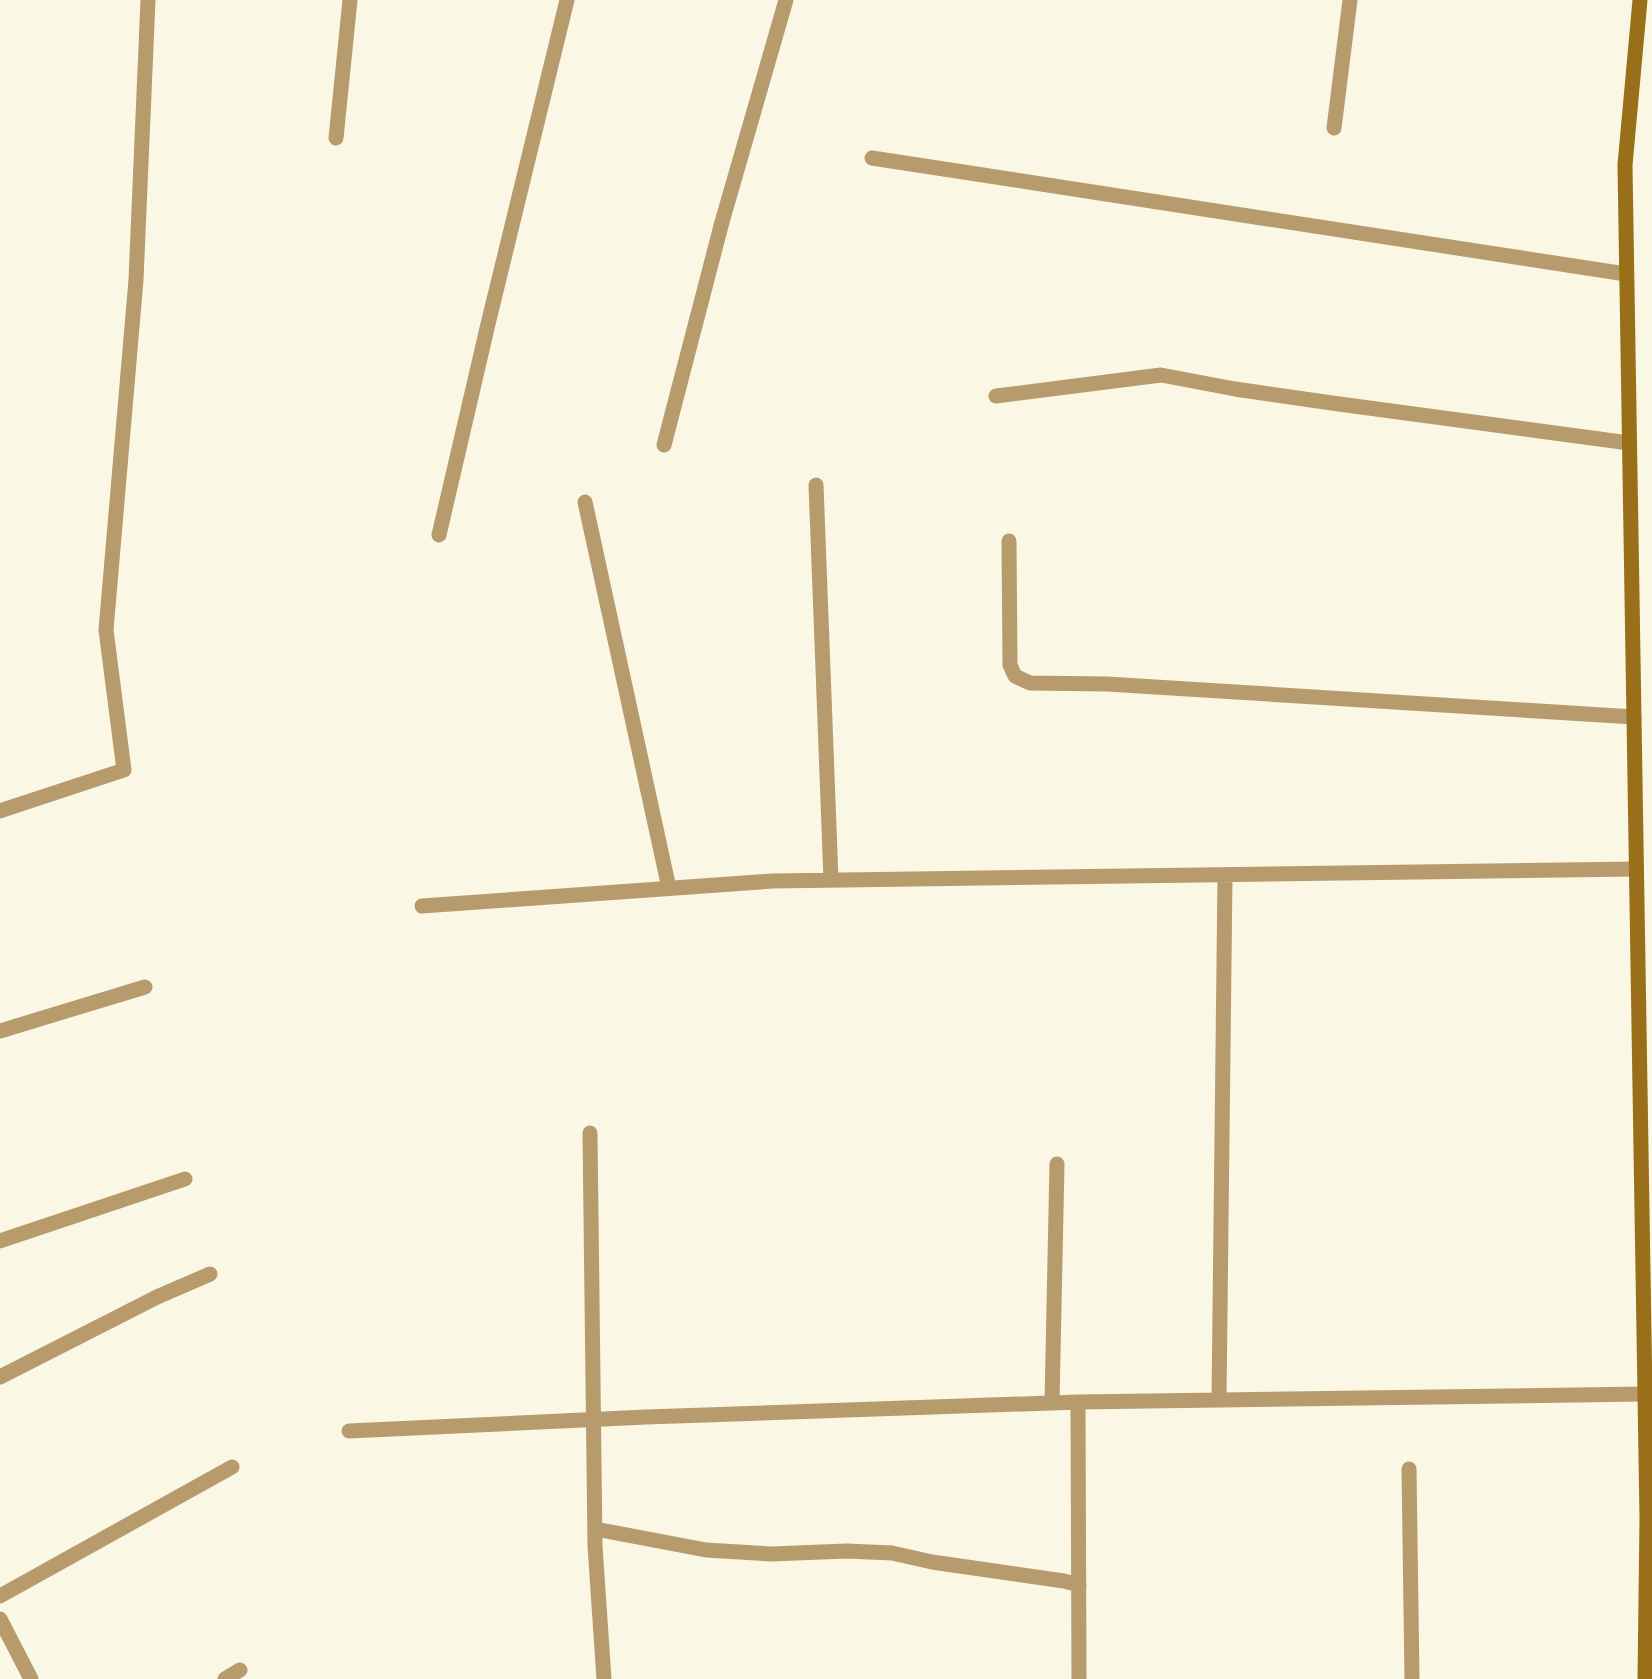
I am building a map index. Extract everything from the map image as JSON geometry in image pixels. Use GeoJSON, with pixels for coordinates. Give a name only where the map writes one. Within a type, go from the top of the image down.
{"type":"FeatureCollection","features":[{"type":"Feature","properties":{"kind":"street"},"geometry":{"type":"LineString","coordinates":[[0,811],[124,770],[106,630],[136,280],[148,0]]}},
{"type":"Feature","properties":{"kind":"street"},"geometry":{"type":"LineString","coordinates":[[336,138],[350,0]]}},
{"type":"Feature","properties":{"kind":"street"},"geometry":{"type":"LineString","coordinates":[[440,535],[488,324],[567,0]]}},
{"type":"Feature","properties":{"kind":"street"},"geometry":{"type":"LineString","coordinates":[[664,445],[722,222],[786,0]]}},
{"type":"Feature","properties":{"kind":"street"},"geometry":{"type":"LineString","coordinates":[[1334,128],[1350,0]]}},
{"type":"Feature","properties":{"kind":"street"},"geometry":{"type":"LineString","coordinates":[[1640,0],[1624,165],[1636,869],[1646,1105],[1645,1679]]}},
{"type":"Feature","properties":{"kind":"street"},"geometry":{"type":"LineString","coordinates":[[872,158],[1626,274]]}},
{"type":"Feature","properties":{"kind":"street"},"geometry":{"type":"LineString","coordinates":[[996,396],[1161,375],[1305,399],[1629,443]]}},
{"type":"Feature","properties":{"kind":"street"},"geometry":{"type":"LineString","coordinates":[[816,485],[831,880]]}},
{"type":"Feature","properties":{"kind":"street"},"geometry":{"type":"LineString","coordinates":[[585,502],[669,888]]}},
{"type":"Feature","properties":{"kind":"street"},"geometry":{"type":"LineString","coordinates":[[1009,541],[1010,664],[1015,676],[1030,683],[1107,684],[1634,717]]}},
{"type":"Feature","properties":{"kind":"street"},"geometry":{"type":"LineString","coordinates":[[422,906],[773,881],[1636,869]]}},
{"type":"Feature","properties":{"kind":"street"},"geometry":{"type":"LineString","coordinates":[[1218,1400],[1224,875]]}},
{"type":"Feature","properties":{"kind":"street"},"geometry":{"type":"LineString","coordinates":[[0,1031],[145,987]]}},
{"type":"Feature","properties":{"kind":"street"},"geometry":{"type":"LineString","coordinates":[[591,1133],[595,1529],[604,1679]]}},
{"type":"Feature","properties":{"kind":"street"},"geometry":{"type":"LineString","coordinates":[[1052,1403],[1058,1164]]}},
{"type":"Feature","properties":{"kind":"street"},"geometry":{"type":"LineString","coordinates":[[0,1241],[185,1179]]}},
{"type":"Feature","properties":{"kind":"street"},"geometry":{"type":"LineString","coordinates":[[0,1375],[157,1297],[210,1274]]}},
{"type":"Feature","properties":{"kind":"street"},"geometry":{"type":"LineString","coordinates":[[349,1431],[1078,1402],[1645,1394]]}},
{"type":"Feature","properties":{"kind":"street"},"geometry":{"type":"LineString","coordinates":[[1078,1402],[1079,1679]]}},
{"type":"Feature","properties":{"kind":"street"},"geometry":{"type":"LineString","coordinates":[[0,1596],[232,1467]]}},
{"type":"Feature","properties":{"kind":"street"},"geometry":{"type":"LineString","coordinates":[[1409,1469],[1412,1679]]}},
{"type":"Feature","properties":{"kind":"street"},"geometry":{"type":"LineString","coordinates":[[595,1529],[706,1550],[771,1554],[847,1551],[892,1553],[932,1562],[1078,1585]]}},
{"type":"Feature","properties":{"kind":"street"},"geometry":{"type":"LineString","coordinates":[[0,1619],[32,1679]]}},
{"type":"Feature","properties":{"kind":"street"},"geometry":{"type":"LineString","coordinates":[[225,1679],[240,1670]]}}]}
